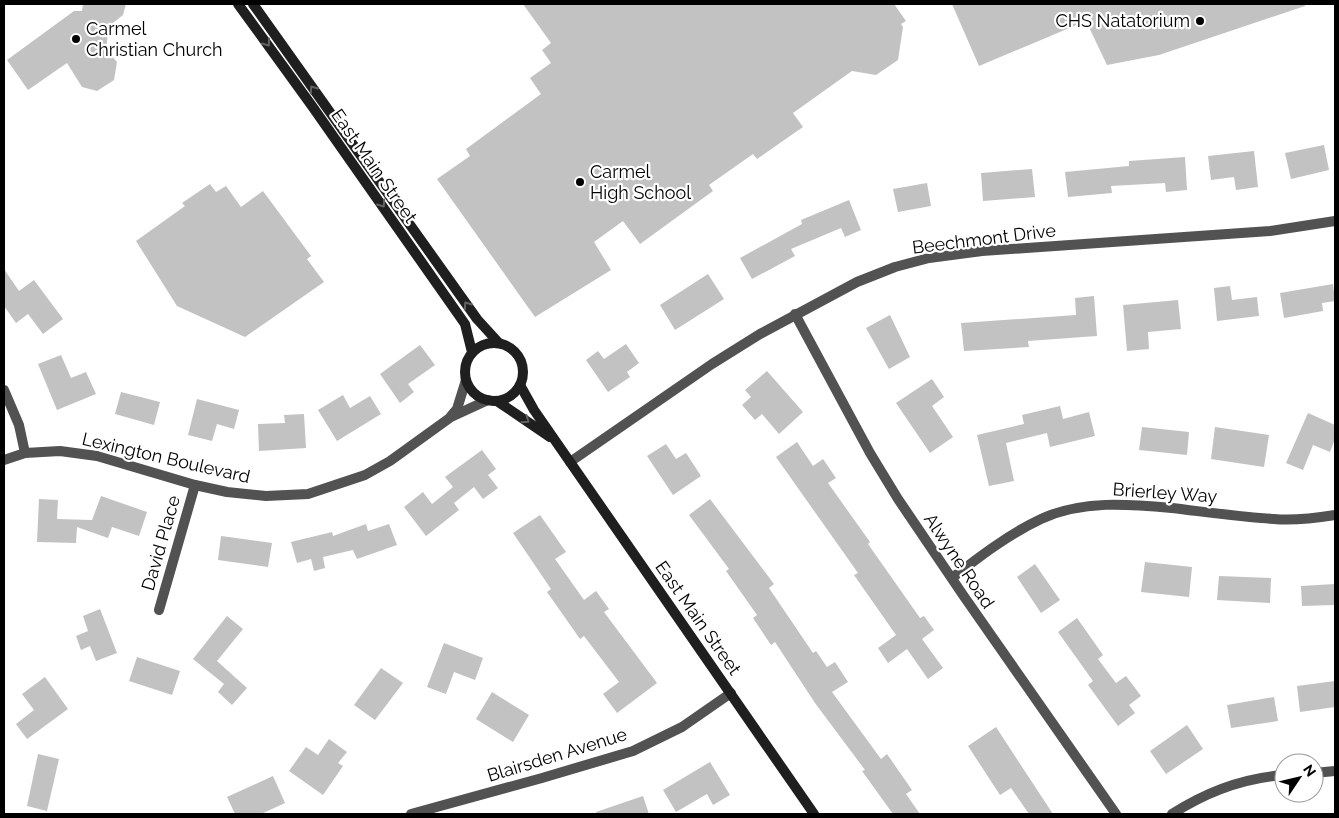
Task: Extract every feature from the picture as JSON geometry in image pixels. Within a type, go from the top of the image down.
[{"type":"main road","name":"East Main Street","points":[[238,4],[466,324],[472,352]]},
{"type":"main road","name":"East Main Street","points":[[253,4],[477,319],[498,342]]},
{"type":"main road","points":[[498,342],[507,345],[515,351],[521,359],[524,368],[523,378],[513,394],[505,399],[493,400],[477,396],[470,389],[466,380],[465,370],[472,352],[479,346],[498,342]]},
{"type":"main road","name":"East Main Street","points":[[520,385],[534,410],[814,814]]},
{"type":"main road","name":"East Main Street","points":[[493,400],[555,440]]},
{"type":"street","name":"Beechmont Drive","points":[[570,462],[712,364],[760,334],[857,282],[894,267],[929,258],[982,252],[1270,231],[1335,221]]},
{"type":"street","name":"Alwyne Road","points":[[795,314],[870,453],[898,499],[1116,814]]},
{"type":"street","name":"Lexington Boulevard","points":[[451,417],[457,409],[466,380]]},
{"type":"street","points":[[4,390],[19,426],[25,452]]},
{"type":"street","name":"Lexington Boulevard","points":[[4,460],[25,452],[60,451],[97,456],[195,485],[227,492],[266,496],[308,494],[365,475],[390,460],[451,417],[493,400]]},
{"type":"street","name":"David Place","points":[[159,610],[195,485]]},
{"type":"street","name":"Brierley Way","points":[[952,578],[972,563],[1042,519],[1068,510],[1100,504],[1132,504],[1276,520],[1314,518],[1335,514]]},
{"type":"street","name":"Blairsden Avenue","points":[[411,814],[542,778],[633,750],[682,727],[731,693]]},
{"type":"street","points":[[1172,814],[1215,791],[1246,781],[1274,777]]},
{"type":"building","points":[[83,4],[126,4],[123,15],[109,26],[106,49],[117,62],[114,80],[97,91],[82,87],[67,63],[28,90],[7,60],[74,11],[82,11]]},
{"type":"building","points":[[523,4],[894,4],[906,21],[901,24],[903,27],[898,60],[876,75],[852,71],[793,113],[803,127],[757,159],[753,154],[709,185],[713,191],[640,244],[623,221],[594,242],[611,270],[535,317],[437,179],[470,156],[466,149],[541,94],[530,78],[551,63],[542,50],[551,43]]},
{"type":"building","points":[[952,4],[1305,4],[1305,6],[1159,55],[1107,65],[1086,21],[979,66]]},
{"type":"building","points":[[1324,145],[1329,170],[1291,179],[1285,153]]},
{"type":"building","points":[[1254,151],[1258,187],[1236,190],[1234,177],[1211,180],[1208,156]]},
{"type":"building","points":[[1185,157],[1187,190],[1166,192],[1165,183],[1111,186],[1112,193],[1068,197],[1065,172],[1129,166],[1129,161]]},
{"type":"building","points":[[1032,169],[1035,197],[983,201],[981,173]]},
{"type":"building","points":[[927,183],[931,206],[898,212],[893,189]]},
{"type":"building","points":[[210,184],[216,192],[226,186],[241,207],[263,191],[311,256],[307,259],[324,282],[245,337],[177,306],[136,241],[185,206],[182,203]]},
{"type":"building","points":[[849,200],[861,230],[845,237],[841,228],[791,249],[795,256],[752,279],[740,258],[802,224],[801,220]]},
{"type":"building","points":[[4,269],[19,291],[34,280],[63,319],[43,334],[28,314],[16,323],[4,306]]},
{"type":"building","points":[[708,274],[724,299],[675,330],[660,305]]},
{"type":"building","points":[[1333,284],[1335,301],[1322,303],[1323,311],[1284,318],[1280,293]]},
{"type":"building","points":[[1230,286],[1232,300],[1257,297],[1259,316],[1217,321],[1214,288]]},
{"type":"building","points":[[1094,296],[1097,336],[1028,341],[1029,347],[964,351],[961,323],[1076,315],[1075,298]]},
{"type":"building","points":[[1178,300],[1181,329],[1148,332],[1149,349],[1127,351],[1123,305]]},
{"type":"building","points":[[890,315],[910,357],[889,369],[866,328]]},
{"type":"building","points":[[626,344],[639,363],[627,372],[630,377],[608,392],[586,360],[598,351],[604,359]]},
{"type":"building","points":[[420,345],[435,365],[408,384],[414,392],[400,403],[380,374]]},
{"type":"building","points":[[61,355],[71,378],[86,372],[96,394],[57,410],[38,364]]},
{"type":"building","points":[[767,371],[803,412],[779,434],[762,414],[755,420],[742,405],[751,397],[745,390]]},
{"type":"building","points":[[932,379],[944,397],[932,406],[953,437],[930,453],[896,403]]},
{"type":"building","points":[[121,392],[160,402],[154,425],[115,414]]},
{"type":"building","points":[[343,395],[350,408],[370,396],[381,414],[337,441],[318,410]]},
{"type":"building","points":[[197,399],[239,410],[234,429],[217,424],[212,441],[188,435]]},
{"type":"building","points":[[1060,406],[1063,419],[1089,412],[1095,436],[1050,447],[1047,433],[1006,443],[1014,481],[989,486],[977,435],[1024,424],[1022,415]]},
{"type":"building","points":[[1308,413],[1335,425],[1335,439],[1330,452],[1313,445],[1303,470],[1286,463]]},
{"type":"building","points":[[304,414],[306,448],[259,451],[258,424],[285,423],[284,415]]},
{"type":"building","points":[[1142,427],[1189,432],[1187,455],[1139,450]]},
{"type":"building","points":[[1215,427],[1269,435],[1264,467],[1211,459]]},
{"type":"building","points":[[797,442],[813,466],[823,459],[836,478],[828,483],[920,618],[924,616],[934,630],[922,639],[943,668],[928,679],[907,649],[888,663],[878,648],[896,635],[854,575],[858,573],[776,457]]},
{"type":"building","points":[[666,444],[676,459],[686,453],[701,476],[673,495],[647,456]]},
{"type":"building","points":[[482,450],[496,469],[488,475],[498,488],[483,499],[474,487],[454,503],[459,510],[426,536],[404,507],[423,492],[432,504],[453,487],[445,477]]},
{"type":"building","points":[[101,496],[147,512],[139,536],[112,527],[108,538],[77,527],[76,543],[37,542],[39,499],[58,500],[57,519],[92,520]]},
{"type":"building","points":[[710,499],[774,584],[769,588],[813,653],[816,651],[827,667],[835,662],[848,682],[832,692],[881,759],[887,754],[912,790],[906,794],[920,814],[893,814],[862,771],[865,770],[815,703],[775,642],[771,645],[753,618],[757,615],[726,571],[729,569],[689,515]]},
{"type":"building","points":[[540,515],[566,552],[555,559],[584,600],[596,591],[609,609],[604,612],[657,683],[617,713],[603,694],[619,682],[584,636],[580,639],[547,592],[551,589],[513,533]]},
{"type":"building","points":[[366,524],[368,531],[389,524],[397,545],[357,559],[353,550],[323,557],[325,568],[314,571],[311,559],[297,563],[291,542],[332,532],[333,536]]},
{"type":"building","points":[[221,536],[272,543],[268,567],[218,560]]},
{"type":"building","points":[[1145,562],[1192,567],[1189,597],[1141,592]]},
{"type":"building","points":[[1035,564],[1060,600],[1041,613],[1017,577]]},
{"type":"building","points":[[1219,576],[1271,578],[1270,603],[1217,600]]},
{"type":"building","points":[[1335,584],[1335,605],[1302,606],[1301,586]]},
{"type":"building","points":[[100,609],[117,653],[96,661],[90,646],[81,650],[76,636],[88,631],[83,616]]},
{"type":"building","points":[[227,616],[243,629],[217,661],[247,688],[232,705],[218,692],[224,684],[193,659]]},
{"type":"building","points":[[1077,618],[1103,655],[1098,659],[1116,683],[1126,676],[1141,696],[1129,705],[1135,713],[1118,726],[1088,685],[1093,681],[1058,632]]},
{"type":"building","points":[[444,643],[483,658],[475,680],[454,672],[446,694],[427,687]]},
{"type":"building","points":[[137,657],[180,671],[172,695],[129,681]]},
{"type":"building","points":[[381,668],[403,683],[375,720],[354,705]]},
{"type":"building","points":[[45,677],[68,709],[27,739],[16,724],[34,710],[22,694]]},
{"type":"building","points":[[1335,681],[1335,707],[1300,712],[1297,686]]},
{"type":"building","points":[[492,692],[529,715],[513,742],[476,719]]},
{"type":"building","points":[[1274,697],[1278,721],[1231,728],[1227,705]]},
{"type":"building","points":[[1187,725],[1203,749],[1166,774],[1150,751]]},
{"type":"building","points":[[996,727],[1053,814],[1029,814],[1011,788],[1000,795],[968,746]]},
{"type":"building","points":[[329,739],[347,752],[338,763],[343,766],[323,795],[289,771],[306,747],[318,755]]},
{"type":"building","points":[[38,754],[59,759],[47,811],[27,806]]},
{"type":"building","points":[[710,762],[730,795],[713,805],[707,794],[676,812],[663,790]]},
{"type":"building","points":[[273,776],[285,803],[261,814],[235,814],[227,797]]},
{"type":"building","points":[[643,796],[649,814],[596,814],[596,812]]},
{"type":"place","name":"CHS Natatorium","points":[[1200,21]]},
{"type":"place","name":"Carmel Christian Church","points":[[76,39]]},
{"type":"place","name":"Carmel High School","points":[[580,182]]}]
